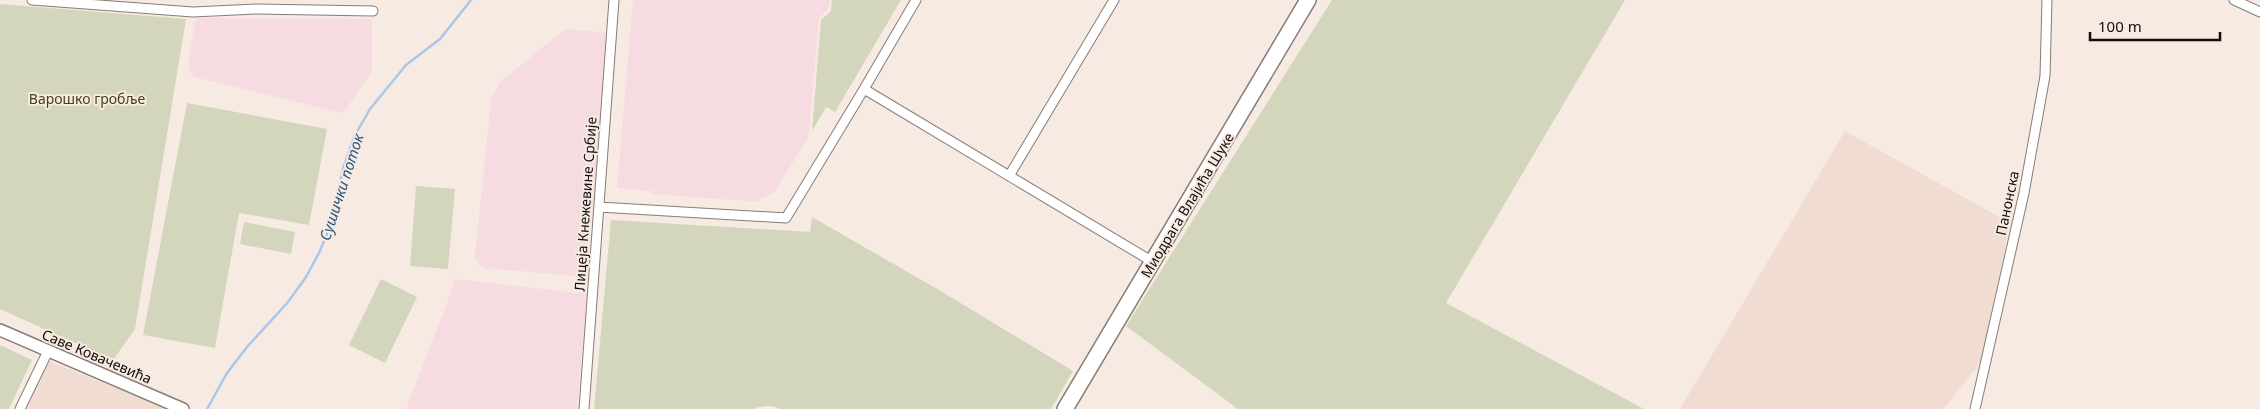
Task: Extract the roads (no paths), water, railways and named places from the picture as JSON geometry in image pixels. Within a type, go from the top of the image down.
[{"type":"main road","name":"Миодрага Влајића Шуке","points":[[1065,409],[1308,0]]},
{"type":"street","points":[[32,0],[53,0],[193,12],[256,9],[373,11]]},
{"type":"street","name":"Лицеја Кнежевине Србије","points":[[584,409],[614,0]]},
{"type":"street","points":[[599,206],[786,218],[916,0]]},
{"type":"street","points":[[1009,176],[1114,0]]},
{"type":"street","name":"Панонска","points":[[1975,409],[2024,192],[2045,76],[2047,0]]},
{"type":"street","points":[[2234,0],[2260,12]]},
{"type":"street","points":[[864,89],[1153,262]]},
{"type":"street","name":"Саве Ковачевића","points":[[0,330],[183,409]]},
{"type":"street","points":[[20,409],[48,351]]},
{"type":"waterway","name":"Сушички поток","points":[[207,409],[227,373],[247,347],[288,302],[306,277],[330,227],[343,169],[354,137],[370,109],[406,65],[440,39],[471,0]]},
{"type":"park label","name":"Варошко гробље","points":[[87,98]]}]
